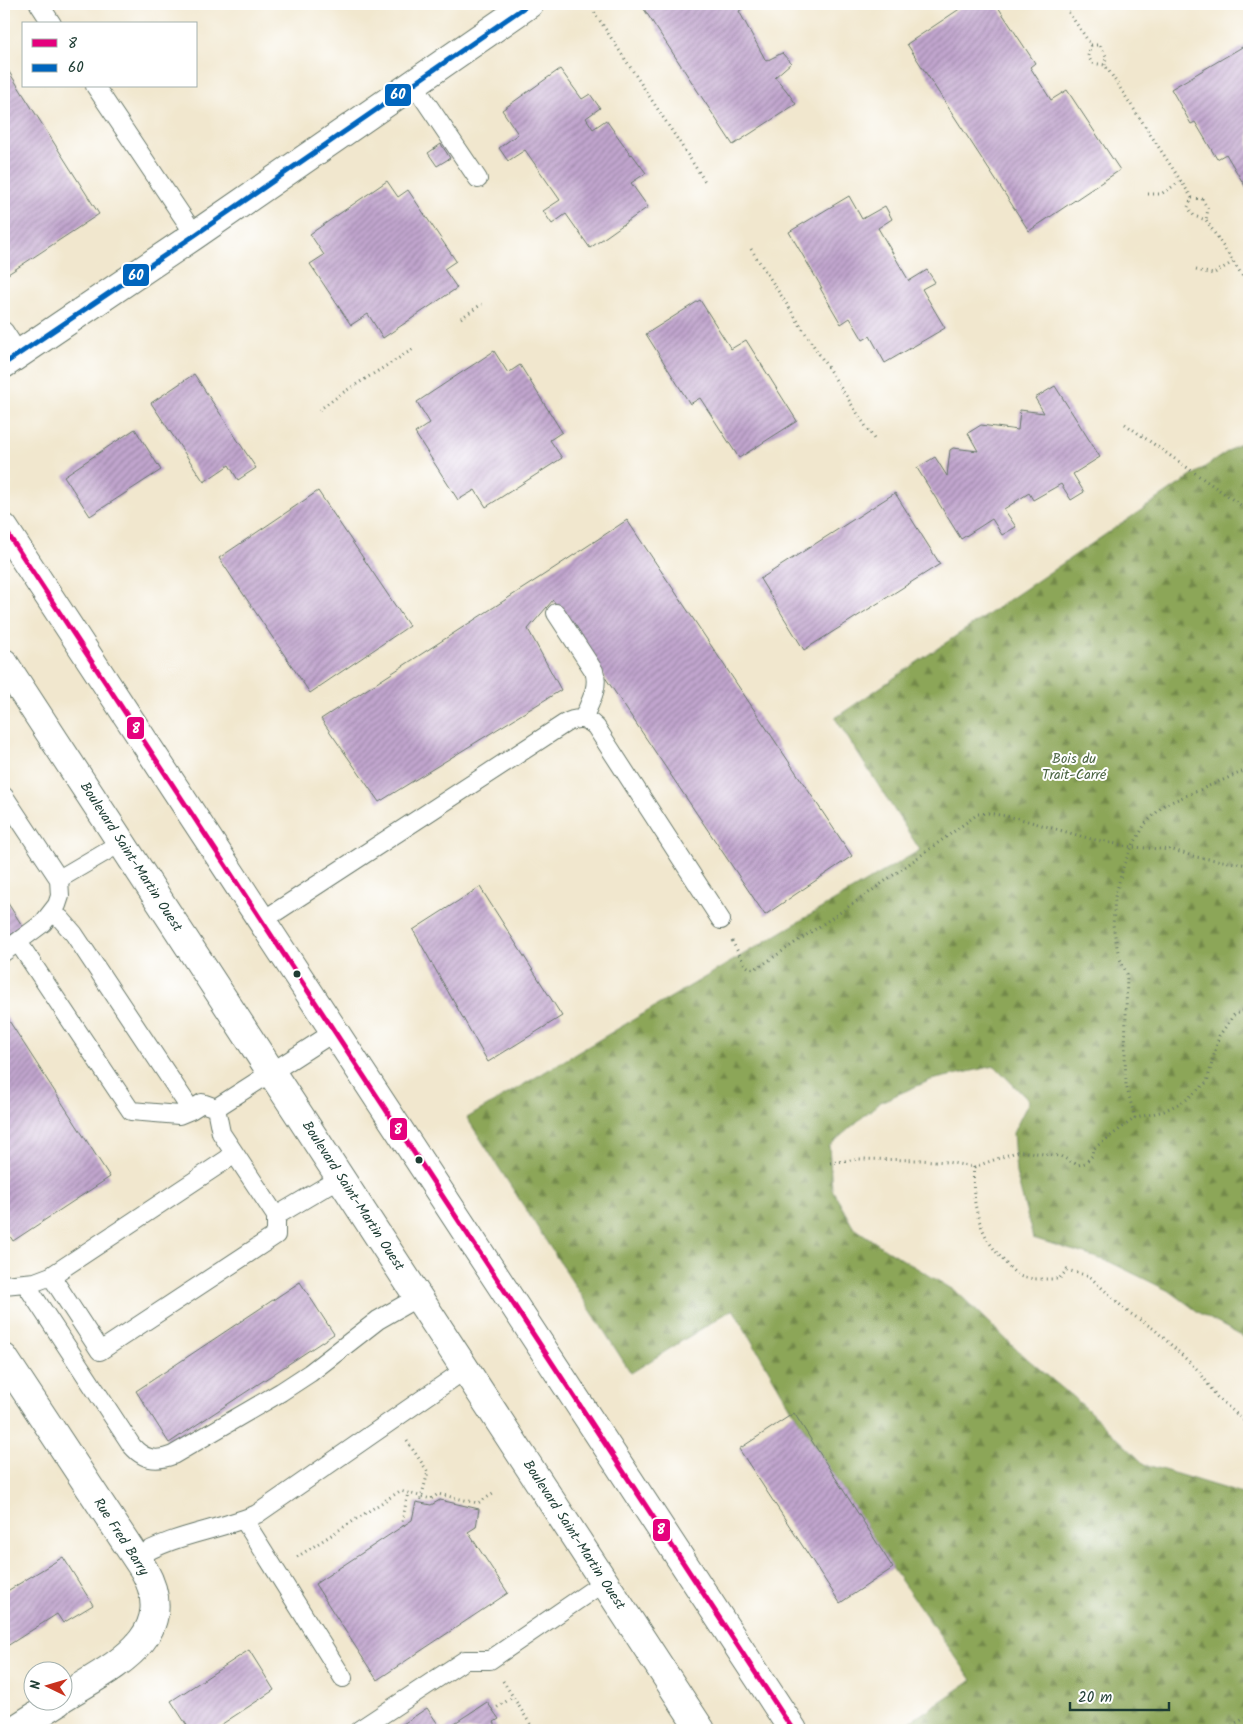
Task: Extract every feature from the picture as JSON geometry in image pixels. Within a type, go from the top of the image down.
[{"type":"main road","points":[[11,359],[196,235],[529,4]]},
{"type":"main road","points":[[4,528],[793,1730]]},
{"type":"main road","name":"Boulevard Saint-Martin Ouest","points":[[6,673],[122,842],[701,1730]]},
{"type":"main road","name":"Rue Fred Barry","points":[[4,1358],[136,1558],[149,1580],[154,1600],[152,1622],[143,1641],[127,1656],[72,1692]]},
{"type":"main road","points":[[14,1730],[42,1712]]},
{"type":"lane","points":[[39,4],[51,22]]},
{"type":"lane","points":[[413,83],[478,179]]},
{"type":"lane","points":[[96,88],[196,235]]},
{"type":"lane","points":[[4,331],[11,359]]},
{"type":"lane","points":[[556,613],[596,677],[596,688],[583,719]]},
{"type":"lane","points":[[262,921],[574,719],[583,719],[596,727],[722,920]]},
{"type":"lane","points":[[4,796],[59,879],[60,896],[52,913],[43,923],[11,947],[132,1111],[179,1115],[202,1103],[216,1108]]},
{"type":"lane","points":[[59,879],[122,842]]},
{"type":"lane","points":[[52,913],[61,919],[74,934],[191,1110]]},
{"type":"lane","points":[[216,1108],[334,1032]]},
{"type":"lane","points":[[51,1276],[100,1351],[276,1235],[276,1216],[221,1133],[216,1108]]},
{"type":"lane","points":[[4,1285],[42,1280],[51,1276],[235,1154]]},
{"type":"lane","points":[[276,1216],[340,1178]]},
{"type":"lane","points":[[26,1283],[132,1446],[143,1456],[158,1459],[173,1455],[281,1392],[378,1320],[418,1297]]},
{"type":"lane","points":[[136,1558],[168,1541],[244,1520],[257,1514],[466,1369]]},
{"type":"lane","points":[[244,1520],[343,1678]]},
{"type":"lane","points":[[359,1730],[465,1660],[490,1660],[604,1582]]},
{"type":"path","points":[[589,4],[706,184]]},
{"type":"path","points":[[1064,4],[1091,46],[1088,56],[1092,63],[1105,65]]},
{"type":"path","points":[[1091,46],[1100,45],[1106,56],[1105,65],[1192,198]]},
{"type":"path","points":[[1148,194],[1161,194],[1181,181]]},
{"type":"path","points":[[1192,198],[1188,207],[1194,216],[1206,220],[1249,286]]},
{"type":"path","points":[[1192,198],[1202,199],[1208,209],[1206,220]]},
{"type":"path","points":[[751,249],[874,439]]},
{"type":"path","points":[[1196,270],[1213,274],[1234,262]]},
{"type":"path","points":[[461,318],[482,304]]},
{"type":"path","points":[[319,410],[344,392],[415,348]]},
{"type":"path","points":[[1125,424],[1249,511]]},
{"type":"path","points":[[1135,1118],[1126,1085],[1127,974],[1119,957],[1113,926],[1115,897],[1124,864],[1145,824],[1164,805],[1249,769]]},
{"type":"path","points":[[722,920],[745,965],[751,969],[759,967],[863,897],[978,814],[988,813],[1016,818],[1091,839],[1132,847],[1173,850],[1249,865]]},
{"type":"path","points":[[830,1163],[858,1160],[920,1160],[974,1167],[1019,1151],[1060,1156],[1078,1164],[1085,1163],[1092,1156],[1093,1149],[1135,1118],[1164,1111],[1186,1100],[1207,1082],[1219,1036],[1234,1014],[1249,1008]]},
{"type":"path","points":[[974,1167],[972,1186],[977,1217],[990,1247],[1009,1267],[1021,1277],[1059,1280],[1067,1270],[1089,1276],[1128,1312],[1154,1329],[1199,1371],[1217,1397],[1249,1425]]},
{"type":"path","points":[[420,1502],[428,1472],[421,1461]]},
{"type":"path","points":[[311,1547],[400,1490],[431,1499],[438,1494],[478,1504],[492,1494]]},
{"type":"path","points":[[404,1526],[402,1522],[408,1493]]},
{"type":"path","points":[[490,1660],[534,1730]]},
{"type":"path","points":[[493,1710],[513,1697]]},
{"type":"path","points":[[1223,1730],[1249,1716]]},
{"type":"green space","name":"Bois du Trait-Carré","points":[[1249,437],[1249,1340],[1201,1314],[1171,1292],[1110,1262],[1033,1238],[1016,1173],[1013,1133],[1029,1101],[995,1066],[931,1080],[880,1102],[829,1146],[832,1189],[853,1227],[885,1249],[957,1292],[1018,1351],[1086,1408],[1144,1464],[1249,1496],[1249,1730],[898,1730],[972,1680],[890,1565],[794,1413],[733,1309],[631,1373],[467,1118],[920,850],[835,718]]},
{"type":"building","points":[[645,4],[750,4],[739,11],[766,61],[782,53],[791,63],[775,77],[796,104],[733,145],[642,6]]},
{"type":"building","points":[[967,4],[996,4],[1035,63],[1030,67],[1051,100],[1067,90],[1120,170],[1029,231],[907,44]]},
{"type":"building","points":[[1249,43],[1249,193],[1226,154],[1217,159],[1195,122],[1191,124],[1171,89]]},
{"type":"building","points":[[4,64],[99,214],[8,274],[4,267]]},
{"type":"building","points":[[560,69],[582,99],[590,94],[600,108],[586,118],[593,129],[606,120],[646,173],[631,183],[648,207],[590,248],[566,214],[552,224],[543,211],[560,200],[525,150],[508,161],[499,148],[518,134],[502,110]]},
{"type":"building","points":[[441,144],[450,158],[437,166],[428,153]]},
{"type":"building","points":[[387,181],[398,197],[408,190],[456,261],[444,269],[457,288],[383,338],[368,314],[351,325],[310,264],[324,255],[310,234]]},
{"type":"building","points":[[849,196],[862,219],[885,206],[892,219],[878,228],[909,281],[927,270],[935,282],[922,289],[945,328],[885,363],[870,336],[863,340],[850,318],[841,324],[789,232]]},
{"type":"building","points":[[700,300],[731,349],[746,340],[797,421],[739,458],[700,398],[690,404],[646,334]]},
{"type":"building","points":[[494,351],[508,373],[520,365],[562,432],[550,440],[562,458],[486,507],[475,490],[458,500],[415,433],[430,423],[417,402]]},
{"type":"building","points":[[194,374],[256,468],[238,480],[229,465],[204,482],[151,403]]},
{"type":"building","points":[[1055,386],[1100,457],[1073,474],[1084,492],[1071,500],[1061,484],[1033,500],[1029,493],[1004,509],[1016,527],[1002,535],[992,519],[961,539],[917,468],[935,457],[947,476],[950,450],[953,448],[978,451],[968,433],[981,425],[1018,430],[1020,410],[1044,413],[1035,398]]},
{"type":"building","points":[[135,429],[161,470],[90,516],[64,476]]},
{"type":"building","points":[[318,491],[409,626],[310,693],[219,558]]},
{"type":"building","points":[[895,493],[940,564],[804,650],[760,579]]},
{"type":"building","points":[[627,520],[852,856],[765,915],[553,600],[528,629],[561,690],[379,802],[321,719]]},
{"type":"building","points":[[480,887],[562,1016],[488,1062],[413,930]]},
{"type":"building","points":[[4,897],[23,927],[4,939]]},
{"type":"building","points":[[4,1013],[110,1177],[13,1241],[4,1227]]},
{"type":"building","points":[[300,1282],[334,1334],[169,1443],[136,1391]]},
{"type":"building","points":[[794,1413],[893,1568],[840,1603],[739,1449]]},
{"type":"building","points":[[440,1500],[479,1509],[476,1527],[468,1532],[508,1593],[377,1680],[315,1584],[412,1520],[416,1502],[431,1505]]},
{"type":"building","points":[[63,1557],[93,1605],[63,1623],[57,1614],[4,1648],[4,1593]]},
{"type":"building","points":[[249,1650],[274,1690],[213,1730],[190,1730],[171,1701]]},
{"type":"building","points":[[487,1702],[499,1719],[494,1722],[499,1730],[444,1730]]},
{"type":"building","points":[[427,1708],[442,1730],[394,1730]]},
{"type":"transit line","name":"60","points":[[4,364],[195,235],[529,4]]},
{"type":"transit line","name":"8","points":[[4,528],[793,1730]]}]
